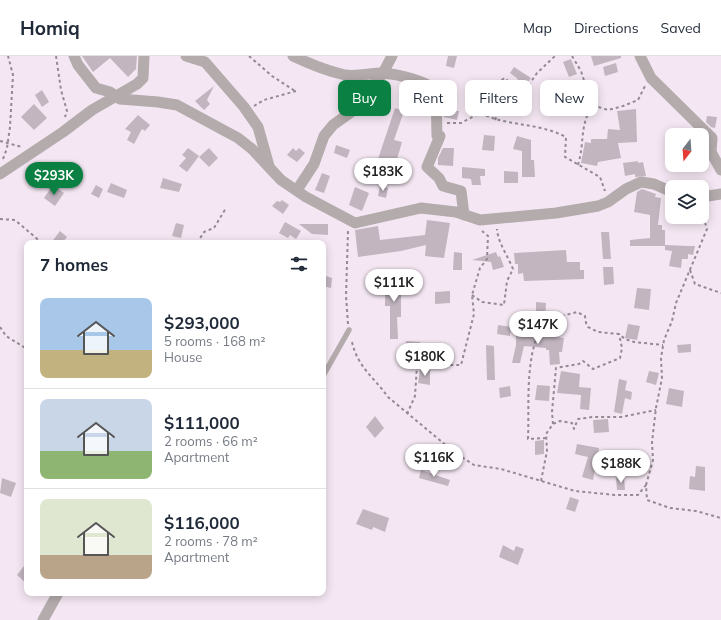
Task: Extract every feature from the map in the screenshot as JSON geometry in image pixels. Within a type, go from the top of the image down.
[{"type":"street","points":[[74,56],[78,65],[96,88],[110,92],[120,99],[177,105],[238,138],[252,149],[270,170],[281,180],[306,197],[351,222],[377,219],[421,208],[480,220],[556,214],[608,202],[626,189],[641,182],[654,184],[665,189]]},
{"type":"street","points":[[0,174],[63,132],[92,110],[136,84],[143,78],[144,56]]},
{"type":"street","points":[[186,56],[205,62],[258,127],[270,170]]},
{"type":"street","points":[[293,56],[319,68],[347,75],[383,73],[420,82],[433,87],[436,92],[435,119],[437,136],[440,136],[426,167],[439,178],[443,186],[461,191],[468,217]]},
{"type":"street","points":[[297,190],[314,164],[324,136],[333,125],[354,110],[383,73],[392,56]]},
{"type":"street","points":[[640,56],[649,74],[712,138],[711,152],[721,170]]},
{"type":"street","points":[[709,195],[720,191]]},
{"type":"street","points":[[44,620],[56,596]]},
{"type":"lane","points":[[326,371],[349,330]]},
{"type":"path","points":[[0,165],[7,144],[13,74],[8,56]]},
{"type":"path","points":[[56,56],[59,78],[67,111],[63,132]]},
{"type":"path","points":[[249,56],[272,76],[296,91],[264,100],[249,109]]},
{"type":"path","points":[[495,120],[498,113],[497,86],[504,78],[524,92],[537,73],[555,56]]},
{"type":"path","points":[[572,56],[583,80]]},
{"type":"path","points":[[598,107],[608,110],[638,100],[645,88],[649,74]]},
{"type":"path","points":[[435,119],[449,124],[461,123],[480,113],[495,120],[550,129],[566,137],[565,157],[600,177],[604,185],[608,202]]},
{"type":"path","points":[[578,165],[582,154],[582,133],[586,116]]},
{"type":"path","points":[[0,141],[7,144],[37,149]]},
{"type":"path","points":[[199,240],[204,232],[214,228],[226,208]]},
{"type":"path","points":[[468,217],[488,236]]},
{"type":"path","points":[[0,219],[15,220],[38,240]]},
{"type":"path","points":[[407,414],[415,396],[417,365],[461,365],[474,314],[472,295],[480,268],[487,259],[488,236],[496,219]]},
{"type":"path","points":[[472,295],[482,302],[504,305],[507,281],[513,268],[506,251],[498,238],[496,219]]},
{"type":"path","points":[[351,222],[348,232],[347,288],[349,330],[353,346],[364,371],[381,387],[388,398],[454,452],[474,465],[501,470],[591,493],[638,495],[646,485]]},
{"type":"path","points":[[705,224],[707,229],[676,303],[672,321],[663,345],[661,358],[662,378],[652,442],[653,460],[646,485],[647,500],[670,508],[696,511],[721,518]]},
{"type":"path","points":[[690,270],[695,284],[721,293]]},
{"type":"path","points":[[546,438],[528,439],[527,415],[530,394],[529,380],[531,359],[537,331],[550,330],[551,320],[554,318],[577,312],[585,316],[588,326],[598,332],[619,334],[625,340],[634,342],[663,345]]},
{"type":"path","points":[[0,327],[6,336],[24,347]]},
{"type":"path","points":[[553,424],[552,412],[556,368],[579,364],[584,361],[593,369],[620,358],[622,348],[619,334]]},
{"type":"path","points":[[541,481],[547,451],[546,434],[553,424],[560,421],[572,423],[574,429],[578,419],[593,417],[621,417],[656,410]]},
{"type":"building","points":[[82,56],[137,56],[136,69],[128,77],[110,58],[93,72]]},
{"type":"building","points":[[448,56],[457,56],[454,68],[446,66]]},
{"type":"building","points":[[591,56],[621,56],[621,58],[594,66]]},
{"type":"building","points":[[571,59],[577,74],[569,77],[563,62]]},
{"type":"building","points":[[616,63],[618,72],[605,76],[603,67]]},
{"type":"building","points":[[514,67],[531,78],[530,80],[517,80],[518,79],[510,73]]},
{"type":"building","points":[[214,86],[207,100],[210,104],[204,110],[195,101]]},
{"type":"building","points":[[42,90],[49,102],[42,107],[35,95]]},
{"type":"building","points":[[34,104],[47,118],[34,130],[21,117]]},
{"type":"building","points":[[395,108],[399,109],[399,116],[402,116],[394,140],[402,142],[393,173],[375,168]]},
{"type":"building","points":[[636,109],[637,142],[618,143],[621,158],[598,162],[597,166],[581,163],[585,142],[591,143],[591,139],[607,139],[608,129],[620,130],[617,111]]},
{"type":"building","points":[[457,111],[459,111],[457,120],[444,117],[457,116]]},
{"type":"building","points":[[138,115],[150,125],[145,131],[142,129],[134,144],[127,140],[131,132],[125,129]]},
{"type":"building","points":[[707,116],[717,117],[715,128],[711,127],[706,122]]},
{"type":"building","points":[[484,135],[495,136],[494,151],[482,150]]},
{"type":"building","points":[[517,136],[531,140],[531,160],[534,160],[535,177],[522,177],[522,151],[513,149]]},
{"type":"building","points":[[336,145],[350,150],[347,158],[334,153]]},
{"type":"building","points":[[188,148],[199,156],[187,172],[179,166],[186,158],[182,155]]},
{"type":"building","points":[[209,148],[218,158],[209,167],[199,157]]},
{"type":"building","points":[[293,148],[296,151],[299,148],[305,153],[297,162],[287,155]]},
{"type":"building","points":[[443,148],[454,148],[453,166],[438,165],[438,158]]},
{"type":"building","points":[[638,161],[638,163],[643,162],[646,176],[635,177],[635,174],[625,176],[623,163]]},
{"type":"building","points":[[37,162],[46,170],[40,180],[32,173],[34,171],[31,168]]},
{"type":"building","points":[[462,167],[485,169],[485,176],[480,176],[481,185],[472,185],[471,179],[462,178]]},
{"type":"building","points":[[504,171],[518,172],[518,183],[504,183]]},
{"type":"building","points":[[322,173],[330,176],[324,193],[315,190]]},
{"type":"building","points":[[163,178],[182,184],[179,192],[160,188]]},
{"type":"building","points":[[111,183],[127,190],[124,198],[107,192]]},
{"type":"building","points":[[53,185],[64,193],[55,206],[44,198]]},
{"type":"building","points":[[96,185],[103,189],[99,198],[91,194]]},
{"type":"building","points":[[380,186],[388,188],[386,198],[378,196]]},
{"type":"building","points":[[355,187],[369,193],[362,211],[349,205]]},
{"type":"building","points":[[642,189],[656,194],[655,197],[661,198],[658,225],[662,225],[662,230],[665,230],[665,246],[630,246],[630,240],[650,238],[650,215],[634,212],[637,192]]},
{"type":"building","points":[[282,200],[289,205],[283,214],[272,206],[277,201],[280,202]]},
{"type":"building","points":[[427,220],[450,223],[444,258],[425,256],[426,245],[401,251],[358,257],[355,230],[378,226],[380,240],[425,235]]},
{"type":"building","points":[[285,222],[301,231],[296,239],[290,235],[288,238],[279,233]]},
{"type":"building","points":[[176,223],[184,225],[181,238],[172,236]]},
{"type":"building","points":[[299,224],[328,224],[328,235],[312,234]]},
{"type":"building","points":[[60,231],[67,237],[64,240],[53,240]]},
{"type":"building","points":[[601,232],[609,232],[611,259],[603,259]]},
{"type":"building","points":[[665,245],[695,246],[693,255],[688,254],[688,259],[682,259],[681,268],[669,266],[672,251],[665,250]]},
{"type":"building","points":[[566,250],[567,262],[580,262],[580,270],[584,270],[584,279],[524,281],[523,273],[518,274],[518,264],[515,264],[514,253]]},
{"type":"building","points":[[454,252],[462,253],[462,270],[453,270]]},
{"type":"building","points":[[496,252],[498,257],[500,256],[504,267],[493,270],[491,262],[472,260]]},
{"type":"building","points":[[603,267],[613,267],[614,284],[604,285]]},
{"type":"building","points":[[387,275],[401,275],[401,317],[397,317],[398,339],[390,339],[390,306],[385,306],[385,295],[387,295]]},
{"type":"building","points":[[326,276],[332,278],[331,288],[326,287]]},
{"type":"building","points":[[637,288],[651,289],[649,310],[634,308]]},
{"type":"building","points":[[450,291],[450,303],[435,304],[435,292]]},
{"type":"building","points":[[536,302],[546,303],[545,319],[536,319]]},
{"type":"building","points":[[628,324],[640,326],[637,340],[625,338]]},
{"type":"building","points":[[498,325],[511,327],[510,336],[497,334]]},
{"type":"building","points":[[516,330],[540,330],[540,335],[564,338],[562,352],[559,352],[560,364],[550,365],[549,350],[546,350],[546,348],[524,346],[520,363],[512,363],[516,345]]},
{"type":"building","points":[[406,341],[420,342],[419,359],[405,358]]},
{"type":"building","points":[[691,344],[691,352],[678,353],[677,345]]},
{"type":"building","points":[[486,345],[494,346],[495,380],[487,380]]},
{"type":"building","points":[[420,370],[430,370],[430,385],[418,383]]},
{"type":"building","points":[[561,371],[580,374],[579,387],[591,388],[589,410],[580,409],[581,395],[557,393]]},
{"type":"building","points":[[649,371],[659,373],[656,385],[646,382]]},
{"type":"building","points":[[619,379],[627,381],[625,390],[632,392],[631,400],[625,398],[622,414],[614,412]]},
{"type":"building","points":[[537,385],[550,386],[549,401],[535,400]]},
{"type":"building","points":[[510,386],[511,396],[500,398],[499,388]]},
{"type":"building","points":[[669,388],[684,391],[682,407],[666,404]]},
{"type":"building","points":[[375,416],[384,428],[375,438],[366,427]]},
{"type":"building","points":[[608,419],[609,432],[594,433],[593,420]]},
{"type":"building","points":[[544,440],[544,454],[535,455],[535,441]]},
{"type":"building","points":[[577,444],[599,448],[593,480],[582,477],[588,457],[575,454]]},
{"type":"building","points":[[640,457],[649,460],[647,468],[638,466]]},
{"type":"building","points":[[696,466],[705,467],[705,491],[689,489],[690,476],[695,477]]},
{"type":"building","points":[[421,470],[450,480],[448,486],[419,478]]},
{"type":"building","points":[[624,477],[625,490],[617,490],[616,478]]},
{"type":"building","points":[[2,478],[16,483],[11,497],[0,493]]},
{"type":"building","points":[[570,497],[579,500],[575,512],[566,509]]},
{"type":"building","points":[[363,509],[389,518],[385,532],[373,527],[372,530],[356,524]]},
{"type":"building","points":[[503,545],[514,551],[516,546],[524,549],[518,565],[499,557]]},
{"type":"building","points":[[24,566],[24,581],[17,575]]}]
